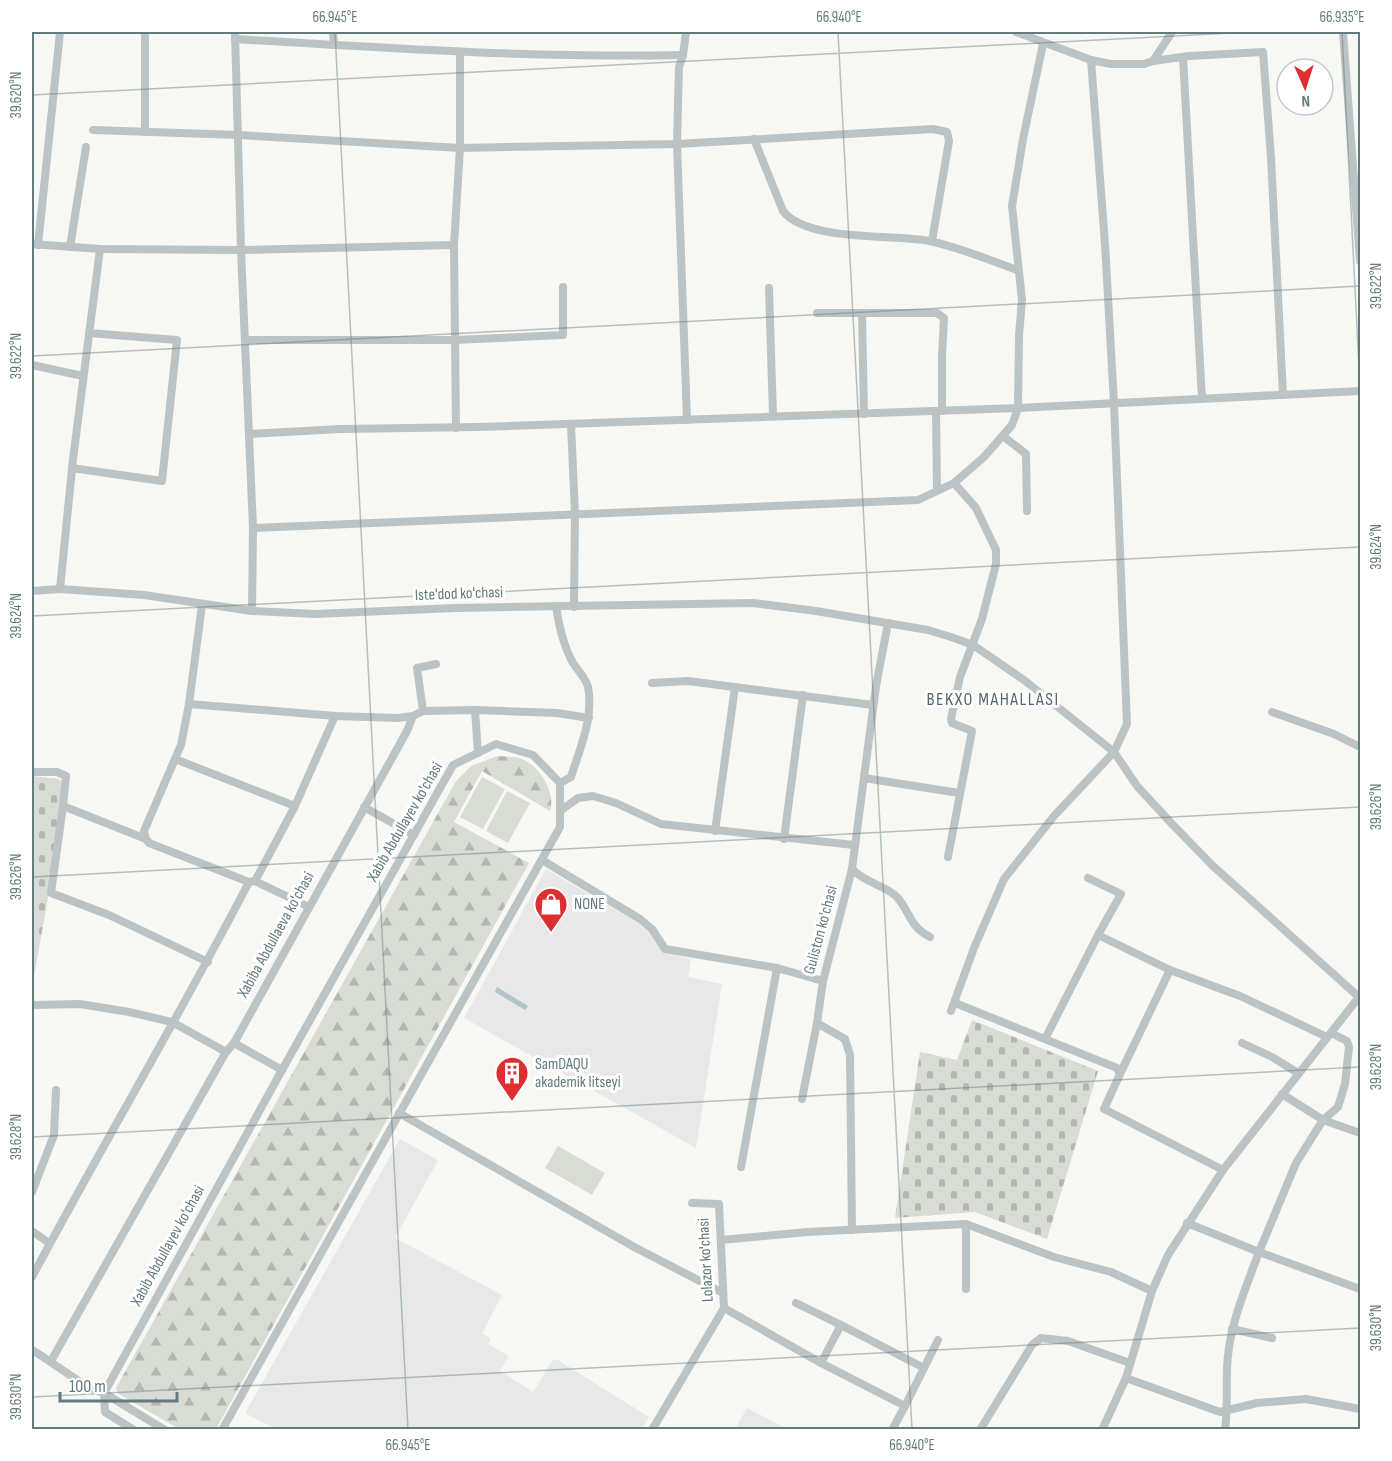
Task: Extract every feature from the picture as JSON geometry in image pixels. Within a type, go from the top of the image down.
[{"type":"street","points":[[60,32],[35,244],[100,249],[241,250],[454,245]]},
{"type":"street","points":[[145,32],[145,132]]},
{"type":"street","points":[[333,32],[334,45]]},
{"type":"street","points":[[686,32],[679,66],[677,144],[687,420]]},
{"type":"street","points":[[1016,32],[1043,44],[1091,60],[1111,64],[1144,64],[1183,57],[1263,52],[1271,157],[1283,395]]},
{"type":"street","points":[[1153,61],[1173,32]]},
{"type":"street","points":[[1343,32],[1360,261]]},
{"type":"street","points":[[252,610],[253,528],[241,250],[235,35],[334,45],[460,52],[613,56],[683,55]]},
{"type":"street","points":[[253,528],[918,500],[954,483],[984,457],[1003,436],[1012,425],[1018,408],[1022,300],[1012,206],[1043,44]]},
{"type":"street","points":[[456,428],[454,245],[460,148],[460,52]]},
{"type":"street","points":[[1183,57],[1202,399]]},
{"type":"street","points":[[1091,60],[1114,404],[1126,724],[1114,752],[1054,816],[1004,879],[974,948],[953,1007],[1045,1039],[1117,1068],[1120,1074]]},
{"type":"street","points":[[93,130],[238,135],[460,148],[677,144],[922,128],[947,132],[949,141],[932,241]]},
{"type":"street","points":[[754,139],[783,211],[788,217],[829,232],[932,241],[1017,270]]},
{"type":"street","points":[[70,247],[86,147]]},
{"type":"street","points":[[60,589],[72,468],[100,249]]},
{"type":"street","points":[[246,340],[454,340],[563,335],[563,287]]},
{"type":"street","points":[[769,288],[773,416]]},
{"type":"street","points":[[817,313],[937,313],[944,318],[937,490]]},
{"type":"street","points":[[862,313],[864,414]]},
{"type":"street","points":[[72,468],[162,481],[177,340],[89,333]]},
{"type":"street","points":[[32,365],[83,376]]},
{"type":"street","points":[[249,434],[340,429],[456,428],[864,414],[1360,391]]},
{"type":"street","points":[[571,424],[575,514],[574,607]]},
{"type":"street","points":[[1003,436],[1026,454],[1027,511]]},
{"type":"street","points":[[948,857],[972,731],[952,723],[951,718],[960,677],[982,619],[996,564],[996,550],[976,508],[954,483]]},
{"type":"street","name":"Iste'dod ko'chasi","points":[[32,591],[60,589],[144,595],[202,605],[315,614],[455,608],[753,603],[928,630],[973,645],[1024,680],[1114,752],[1137,786],[1213,866],[1360,997]]},
{"type":"street","points":[[146,839],[144,831],[180,745],[189,704],[202,605]]},
{"type":"street","points":[[222,1430],[560,827],[560,783],[572,777],[589,718],[588,684],[573,663],[560,633],[556,606]]},
{"type":"street","name":"Guliston ko'chasi","points":[[802,1100],[823,981],[852,869],[873,705],[888,623]]},
{"type":"street","points":[[423,711],[417,668],[436,664]]},
{"type":"street","points":[[652,682],[688,681],[873,705]]},
{"type":"street","points":[[715,831],[735,687]]},
{"type":"street","points":[[784,839],[803,695]]},
{"type":"street","points":[[189,704],[335,716],[398,718],[413,716],[423,711],[475,710],[557,713],[589,718]]},
{"type":"street","points":[[475,710],[478,753]]},
{"type":"street","points":[[1272,712],[1334,734],[1360,747]]},
{"type":"street","points":[[32,1276],[172,1022],[295,806],[335,716]]},
{"type":"street","name":"Xabiba Abdullaeva ko'chasi","points":[[51,1361],[226,1052],[234,1043],[408,731],[413,716]]},
{"type":"street","name":"Xabib Abdullayev ko'chasi","points":[[104,1393],[453,765],[496,744],[533,755],[560,783]]},
{"type":"street","points":[[175,759],[295,806]]},
{"type":"street","points":[[32,772],[57,772],[66,776],[51,893],[109,915],[208,962]]},
{"type":"street","points":[[864,778],[959,793]]},
{"type":"street","points":[[560,811],[578,798],[593,796],[616,803],[661,824],[854,845]]},
{"type":"street","points":[[63,807],[146,839],[149,843],[252,881],[309,907]]},
{"type":"street","points":[[364,807],[414,835]]},
{"type":"street","points":[[542,860],[640,919],[652,929],[665,949],[777,968],[823,981]]},
{"type":"street","points":[[852,869],[860,877],[896,896],[918,931],[930,937]]},
{"type":"street","points":[[1045,1039],[1121,894],[1088,878]]},
{"type":"street","points":[[1098,935],[1170,970],[1240,996],[1347,1041],[1349,1047],[1345,1084],[1338,1107],[1323,1120],[1296,1163],[1238,1307],[1227,1368],[1228,1410],[1225,1430]]},
{"type":"street","points":[[741,1167],[777,968]]},
{"type":"street","points":[[1170,970],[1104,1109],[1223,1170]]},
{"type":"street","points":[[1102,1430],[1126,1378],[1152,1291],[1168,1255],[1187,1223],[1223,1170],[1360,997]]},
{"type":"street","points":[[32,1005],[80,1004],[172,1022],[226,1052]]},
{"type":"street","points":[[817,1023],[845,1040],[850,1055],[852,1230]]},
{"type":"street","points":[[234,1043],[282,1070]]},
{"type":"street","points":[[1242,1043],[1272,1057],[1298,1073]]},
{"type":"street","points":[[32,1192],[54,1135],[56,1090]]},
{"type":"street","points":[[1282,1094],[1323,1120],[1360,1133]]},
{"type":"street","points":[[399,1113],[636,1248],[723,1293]]},
{"type":"street","name":"Lolazor ko'chasi","points":[[652,1430],[724,1308],[719,1204],[692,1203]]},
{"type":"street","points":[[1187,1223],[1360,1289]]},
{"type":"street","points":[[966,1224],[966,1289]]},
{"type":"street","points":[[721,1240],[966,1224],[1054,1257],[1110,1272],[1152,1291]]},
{"type":"street","points":[[32,1231],[50,1243]]},
{"type":"street","points":[[796,1302],[924,1368]]},
{"type":"street","points":[[724,1308],[821,1363],[905,1406]]},
{"type":"street","points":[[821,1363],[841,1325]]},
{"type":"street","points":[[1233,1329],[1272,1338]]},
{"type":"street","points":[[980,1430],[1032,1345],[1041,1338],[1068,1341],[1130,1363]]},
{"type":"street","points":[[892,1430],[938,1340]]},
{"type":"street","points":[[32,1350],[95,1391],[104,1393],[165,1430]]},
{"type":"street","points":[[1126,1378],[1220,1412],[1257,1402],[1306,1399],[1360,1409]]},
{"type":"street","points":[[104,1393],[105,1412],[134,1430]]},
{"type":"shaded area","points":[[546,869],[638,923],[649,932],[662,952],[691,959],[688,977],[722,984],[696,1148],[464,1018]]},
{"type":"shaded area","points":[[497,987],[528,1006],[525,1010],[495,992]]},
{"type":"shaded area","points":[[400,1139],[438,1160],[395,1238],[502,1295],[482,1334],[491,1338],[488,1344],[509,1356],[500,1371],[533,1392],[553,1360],[558,1360],[649,1417],[641,1430],[271,1430],[272,1427],[245,1413]]},
{"type":"shaded area","points":[[747,1408],[788,1429],[735,1429]]},
{"type":"green space","points":[[498,756],[520,758],[535,768],[549,788],[550,811],[482,771],[454,822],[529,863],[216,1429],[179,1429],[119,1394],[116,1388],[456,781],[471,766]]},
{"type":"green space","points":[[32,776],[59,779],[63,783],[57,846],[32,988]]},
{"type":"green space","points":[[482,777],[505,789],[483,829],[460,817]]},
{"type":"green space","points":[[507,791],[530,803],[508,843],[486,831]]},
{"type":"green space","points":[[972,1020],[1098,1071],[1047,1239],[975,1212],[895,1218],[920,1052],[957,1060]]},
{"type":"green space","points":[[558,1146],[605,1173],[592,1195],[545,1168]]},
{"type":"place","name":"NONE","points":[[551,933]]},
{"type":"place","name":"SamDAQU akademik litseyi","points":[[512,1102]]},
{"type":"district","name":"BEKXO MAHALLASI","points":[[993,699]]}]
